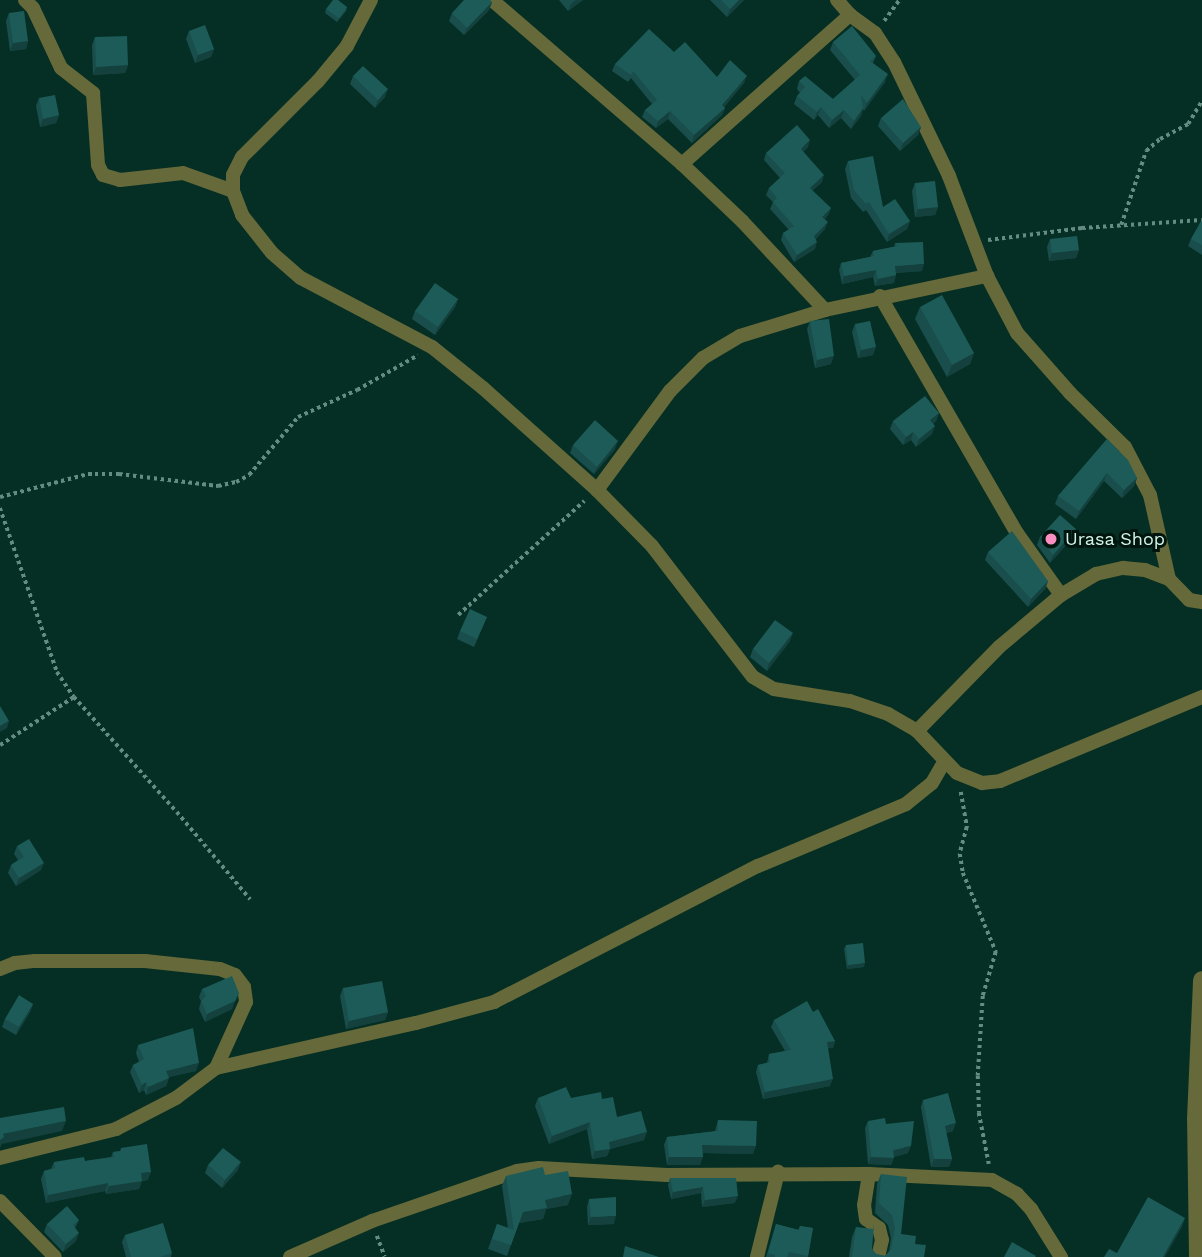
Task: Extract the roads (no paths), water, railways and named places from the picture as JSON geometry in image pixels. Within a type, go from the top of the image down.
[{"type":"street","points":[[24,0],[33,8],[61,68],[93,93],[98,165],[103,175],[120,180],[183,173],[233,191]]},
{"type":"street","points":[[371,0],[347,47],[242,157],[233,175],[233,191],[242,215],[265,244],[301,278],[432,347],[483,388],[597,490],[652,545],[753,677],[775,689],[850,701],[888,715],[917,731],[944,762],[957,772],[982,783],[1000,780],[1202,697]]},
{"type":"street","points":[[492,0],[743,220],[825,310]]},
{"type":"street","points":[[837,0],[850,15],[875,33],[898,71],[948,176],[987,275],[1017,333],[1070,393],[1125,447],[1139,469],[1150,495],[1169,579]]},
{"type":"street","points":[[682,164],[850,15]]},
{"type":"street","points":[[597,490],[670,391],[703,358],[740,337],[880,296],[987,275]]},
{"type":"street","points":[[880,296],[1010,521],[1061,595]]},
{"type":"street","points":[[917,731],[999,648],[1061,595],[1096,574],[1123,568],[1144,570],[1169,579],[1189,600],[1202,602]]},
{"type":"street","points":[[0,1158],[116,1129],[176,1098],[216,1068],[416,1023],[494,1002],[758,866],[906,804],[932,783],[944,762]]},
{"type":"street","points":[[0,969],[15,963],[35,961],[145,961],[220,969],[235,975],[244,987],[246,1002],[216,1068]]},
{"type":"street","points":[[1198,1257],[1196,1119],[1202,980]]},
{"type":"street","points":[[290,1257],[372,1221],[517,1171],[539,1168],[667,1175],[778,1172],[992,1180],[1017,1194],[1031,1209],[1061,1257]]},
{"type":"street","points":[[757,1257],[778,1172]]},
{"type":"street","points":[[869,1174],[863,1205],[866,1219],[879,1228],[882,1240],[878,1257]]},
{"type":"street","points":[[0,1201],[55,1257]]},
{"type":"place","name":"Urasa Shop","points":[[1051,539]]}]
